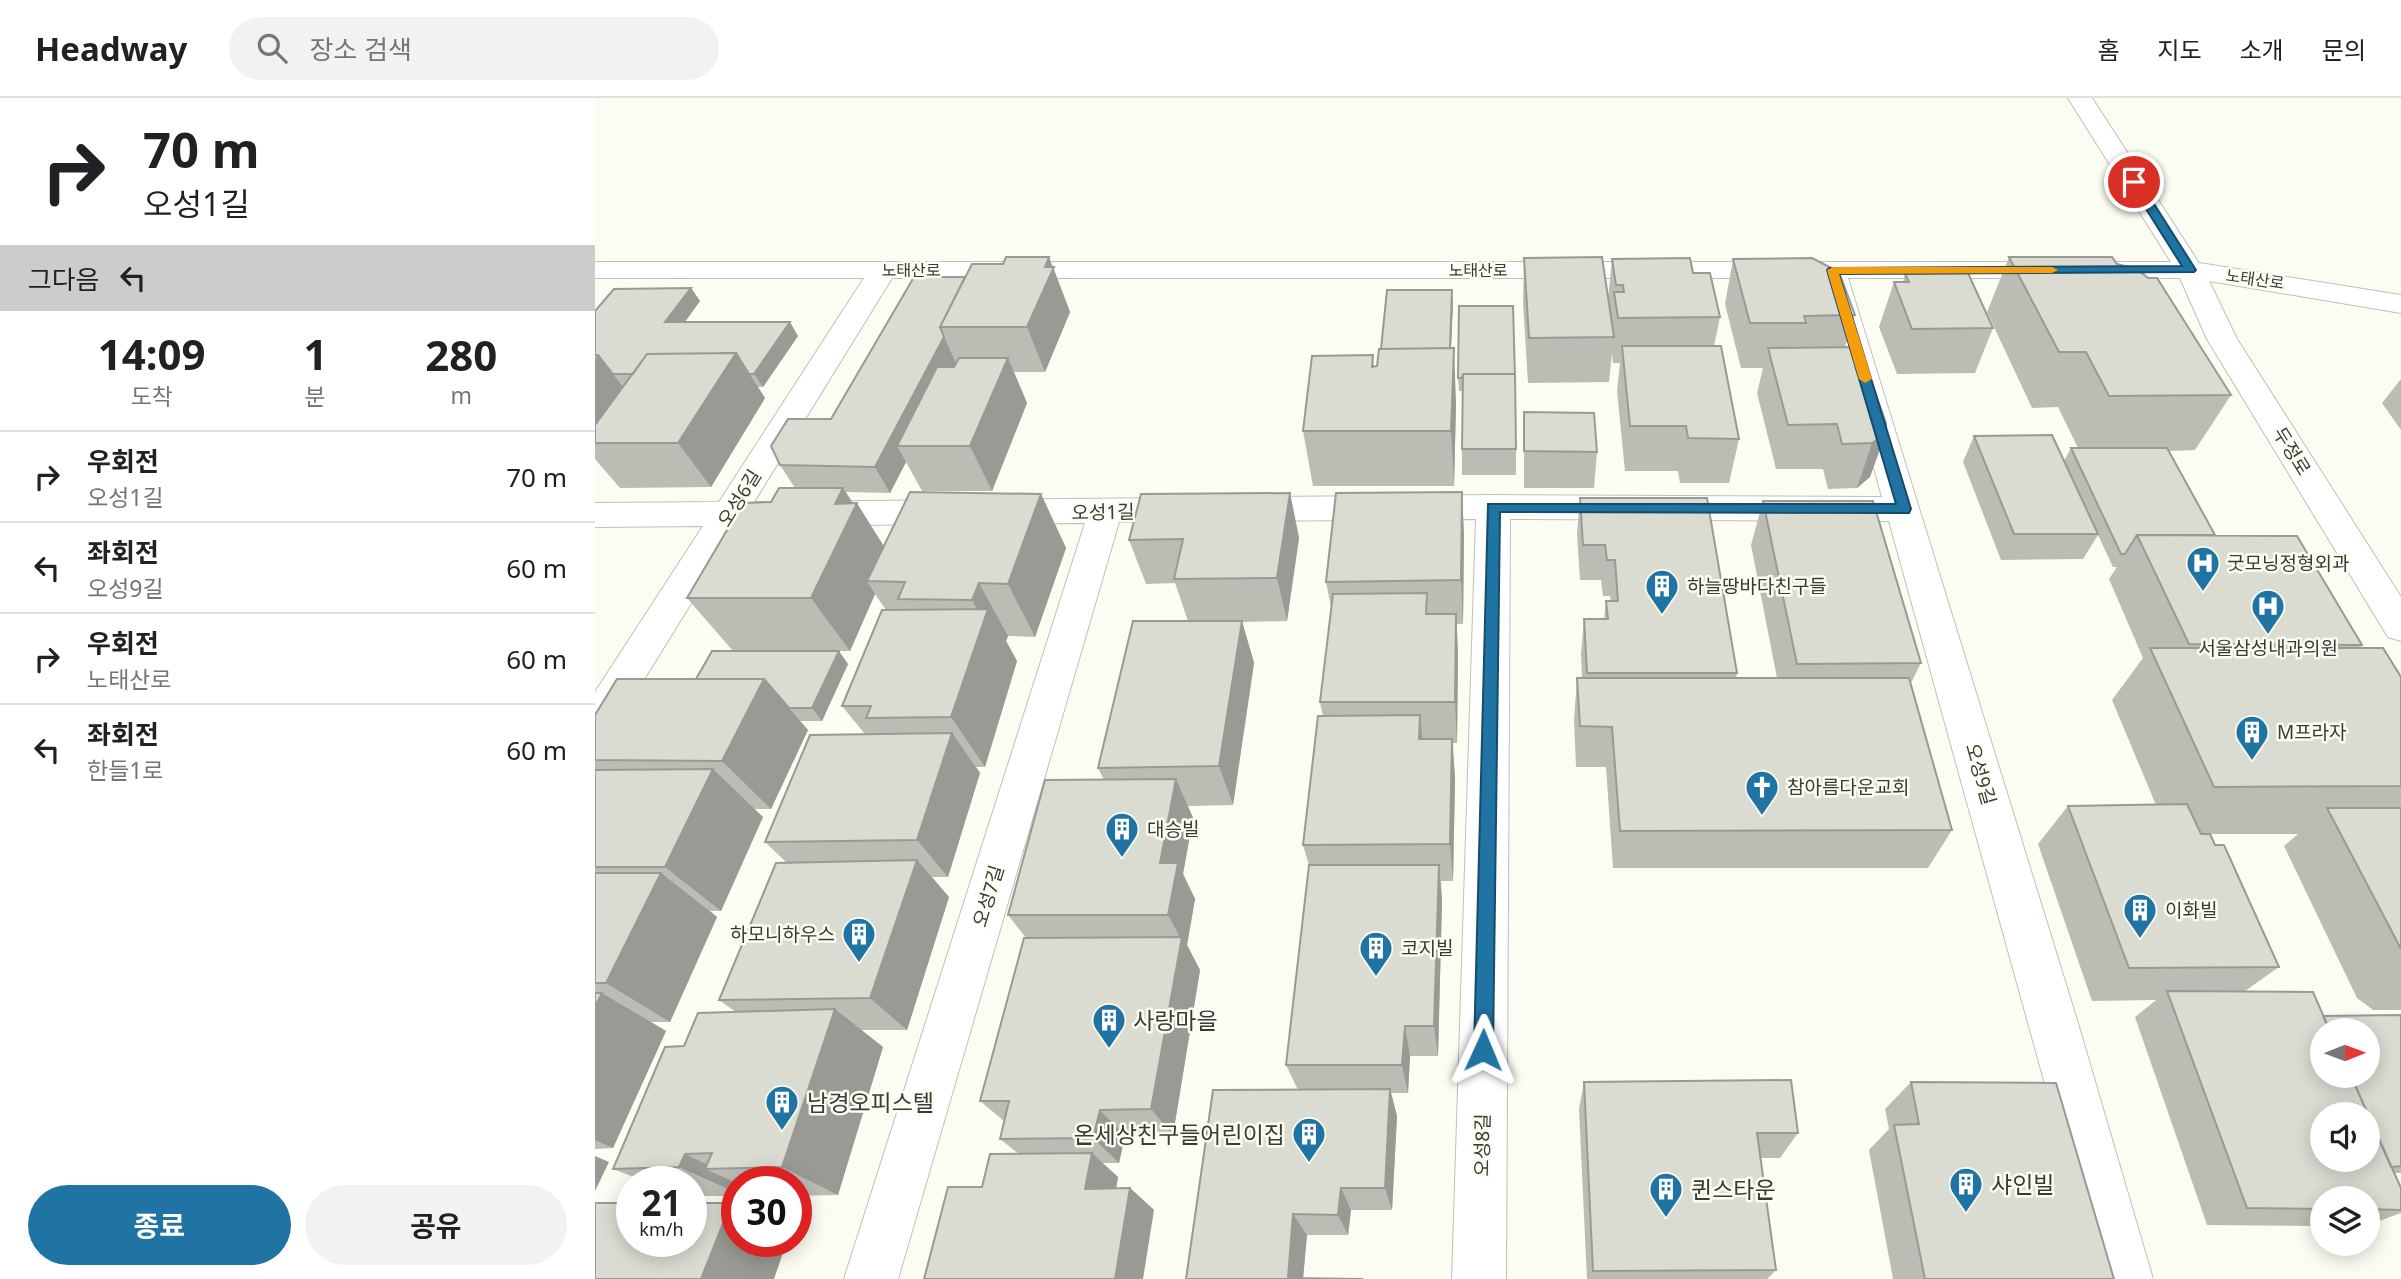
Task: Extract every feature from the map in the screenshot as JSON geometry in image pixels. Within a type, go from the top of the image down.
[{"type":"street","name":"두정로","points":[[2080,98],[2190,270],[2222,339],[2401,627]]},
{"type":"street","name":"노태산로","points":[[595,270],[2190,270],[2401,304]]},
{"type":"street","name":"오성6길","points":[[595,725],[883,270]]},
{"type":"street","name":"오성9길","points":[[1833,270],[2126,1279]]},
{"type":"street","name":"오성1길","points":[[595,515],[1105,513],[1493,507],[1904,509]]},
{"type":"street","name":"오성8길","points":[[1479,1279],[1493,507]]},
{"type":"street","name":"오성7길","points":[[871,1279],[1105,513]]},
{"type":"building","points":[[1006,257],[1049,257],[1045,267],[1054,267],[1027,327],[940,327],[972,264],[1003,264]]},
{"type":"building","points":[[1602,257],[1614,337],[1529,338],[1524,258]]},
{"type":"building","points":[[2009,257],[2112,257],[2117,264],[2137,269],[2148,278],[2157,278],[2231,395],[2109,396],[2086,352],[2059,352]]},
{"type":"building","points":[[1690,258],[1693,273],[1710,273],[1720,317],[1618,318],[1614,292],[1624,292],[1623,285],[1616,285],[1612,259]]},
{"type":"building","points":[[1812,258],[1839,272],[1855,315],[1804,316],[1806,323],[1750,323],[1733,259]]},
{"type":"building","points":[[1968,273],[1993,328],[1912,329],[1894,282],[1909,282],[1905,274]]},
{"type":"building","points":[[914,277],[965,277],[940,327],[944,337],[875,467],[780,465],[771,446],[788,419],[831,419]]},
{"type":"building","points":[[691,288],[665,322],[790,322],[754,374],[749,374],[736,353],[647,354],[633,374],[613,374],[598,355],[595,355],[595,311],[614,289]]},
{"type":"building","points":[[1387,290],[1452,290],[1450,348],[1381,349]]},
{"type":"building","points":[[1459,306],[1513,306],[1515,374],[1463,374],[1462,378],[1458,378]]},
{"type":"building","points":[[1622,346],[1721,346],[1739,439],[1688,438],[1686,426],[1630,426]]},
{"type":"building","points":[[1859,347],[1886,423],[1886,433],[1872,443],[1842,444],[1837,424],[1788,425],[1768,348]]},
{"type":"building","points":[[1454,348],[1451,431],[1303,431],[1312,356],[1373,355],[1372,367],[1377,366],[1379,349]]},
{"type":"building","points":[[736,353],[678,443],[595,443],[595,425],[647,354]]},
{"type":"building","points":[[959,358],[1008,358],[970,446],[897,446],[937,367],[954,367]]},
{"type":"building","points":[[1463,374],[1515,374],[1516,449],[1462,449]]},
{"type":"building","points":[[1524,412],[1594,413],[1597,452],[1524,451]]},
{"type":"building","points":[[2052,435],[2098,534],[2014,534],[1974,436]]},
{"type":"building","points":[[2071,448],[2167,448],[2215,535],[2137,535],[2125,554],[2121,554]]},
{"type":"building","points":[[779,488],[843,488],[835,504],[857,503],[811,598],[687,598],[743,503],[771,502]]},
{"type":"building","points":[[910,492],[1041,494],[1008,584],[979,583],[972,600],[898,599],[905,582],[867,581]]},
{"type":"building","points":[[1462,492],[1461,580],[1326,582],[1336,493]]},
{"type":"building","points":[[1290,493],[1277,578],[1174,579],[1183,539],[1129,540],[1141,494]]},
{"type":"building","name":"하늘땅바다친구들","points":[[1580,498],[1707,498],[1737,673],[1587,673],[1584,619],[1608,619],[1606,601],[1618,601],[1615,560],[1607,560],[1605,545],[1583,545]]},
{"type":"building","points":[[1763,501],[1873,501],[1921,663],[1797,664]]},
{"type":"building","points":[[2137,535],[2297,536],[2362,645],[2189,644]]},
{"type":"building","points":[[1427,593],[1426,614],[1456,614],[1455,702],[1320,702],[1333,594]]},
{"type":"building","points":[[988,609],[951,717],[866,718],[871,706],[842,706],[882,610]]},
{"type":"building","points":[[1133,621],[1242,621],[1219,766],[1098,768]]},
{"type":"building","points":[[2150,648],[2383,648],[2401,677],[2401,786],[2214,787]]},
{"type":"building","points":[[712,651],[839,651],[812,708],[789,708],[764,679],[696,679]]},
{"type":"building","name":"참아름다운교회","points":[[1577,678],[1909,678],[1952,830],[1620,831],[1612,727],[1580,726]]},
{"type":"building","points":[[617,679],[764,679],[722,761],[595,760],[595,715]]},
{"type":"building","points":[[1420,715],[1419,739],[1452,739],[1450,844],[1303,845],[1318,716]]},
{"type":"building","points":[[952,733],[917,840],[765,842],[810,735]]},
{"type":"building","points":[[713,769],[665,867],[595,867],[595,770]]},
{"type":"building","points":[[1176,779],[1160,863],[1178,863],[1168,915],[1008,915],[1045,780]]},
{"type":"building","points":[[2187,804],[2201,834],[2210,834],[2215,845],[2224,845],[2279,967],[2129,968],[2068,806]]},
{"type":"building","points":[[2327,808],[2401,808],[2401,949]]},
{"type":"building","points":[[917,860],[870,998],[719,1000],[776,863]]},
{"type":"building","name":"코지빌","points":[[1309,865],[1439,865],[1434,1026],[1405,1026],[1402,1065],[1286,1065]]},
{"type":"building","points":[[595,873],[661,873],[606,983],[595,983]]},
{"type":"building","name":"사랑마을","points":[[1182,937],[1151,1109],[1100,1110],[1093,1138],[1000,1139],[1009,1101],[980,1101],[1024,938]]},
{"type":"building","points":[[2167,991],[2313,992],[2324,1018],[2310,1018],[2310,1088],[2356,1088],[2363,1102],[2310,1102],[2310,1172],[2380,1172],[2380,1141],[2401,1188],[2401,1210],[2380,1209],[2380,1186],[2310,1186],[2310,1209],[2247,1208]]},
{"type":"building","points":[[595,993],[602,993],[595,1006]]},
{"type":"building","points":[[835,1009],[782,1166],[721,1166],[721,1169],[707,1169],[712,1153],[685,1154],[679,1166],[616,1166],[613,1169],[665,1047],[684,1046],[698,1013]]},
{"type":"building","points":[[2401,1015],[2401,1166],[2391,1167],[2380,1142],[2380,1102],[2362,1102],[2356,1088],[2380,1088],[2380,1018],[2323,1016]]},
{"type":"building","name":"퀸스타운","points":[[1791,1080],[1798,1133],[1757,1133],[1776,1270],[1593,1271],[1584,1082]]},
{"type":"building","name":"샤인빌","points":[[1911,1082],[2056,1083],[2114,1279],[1925,1279],[1894,1125],[1919,1124]]},
{"type":"building","name":"온세상친구들어린이집","points":[[1390,1089],[1385,1188],[1341,1188],[1338,1215],[1293,1214],[1288,1278],[1363,1279],[1186,1279],[1213,1090]]},
{"type":"building","points":[[1092,1153],[1085,1189],[1130,1188],[1115,1279],[924,1279],[948,1187],[982,1187],[990,1154]]},
{"type":"building","points":[[595,1203],[616,1203],[616,1257],[707,1257],[707,1203],[721,1203],[721,1228],[701,1279],[595,1279]]},
{"type":"slow traffic","points":[[1865,379],[1833,270],[2052,270]]},
{"type":"place","name":"굿모닝정형외과","points":[[2203,593]]},
{"type":"place","name":"하늘땅바다친구들","points":[[1662,616]]},
{"type":"place","name":"서울삼성내과의원","points":[[2268,636]]},
{"type":"place","name":"M프라자","points":[[2252,762]]},
{"type":"place","name":"참아름다운교회","points":[[1762,817]]},
{"type":"place","name":"대승빌","points":[[1122,859]]},
{"type":"place","name":"이화빌","points":[[2140,940]]},
{"type":"place","name":"하모니하우스","points":[[859,964]]},
{"type":"place","name":"코지빌","points":[[1376,978]]},
{"type":"place","name":"사랑마을","points":[[1109,1050]]},
{"type":"place","name":"남경오피스텔","points":[[782,1132]]},
{"type":"place","name":"온세상친구들어린이집","points":[[1309,1164]]},
{"type":"place","name":"샤인빌","points":[[1966,1214]]},
{"type":"place","name":"퀸스타운","points":[[1666,1219]]},
{"type":"route","points":[[1483,1050],[1493,507],[1904,509],[1833,270],[2190,270],[2134,182]]}]
